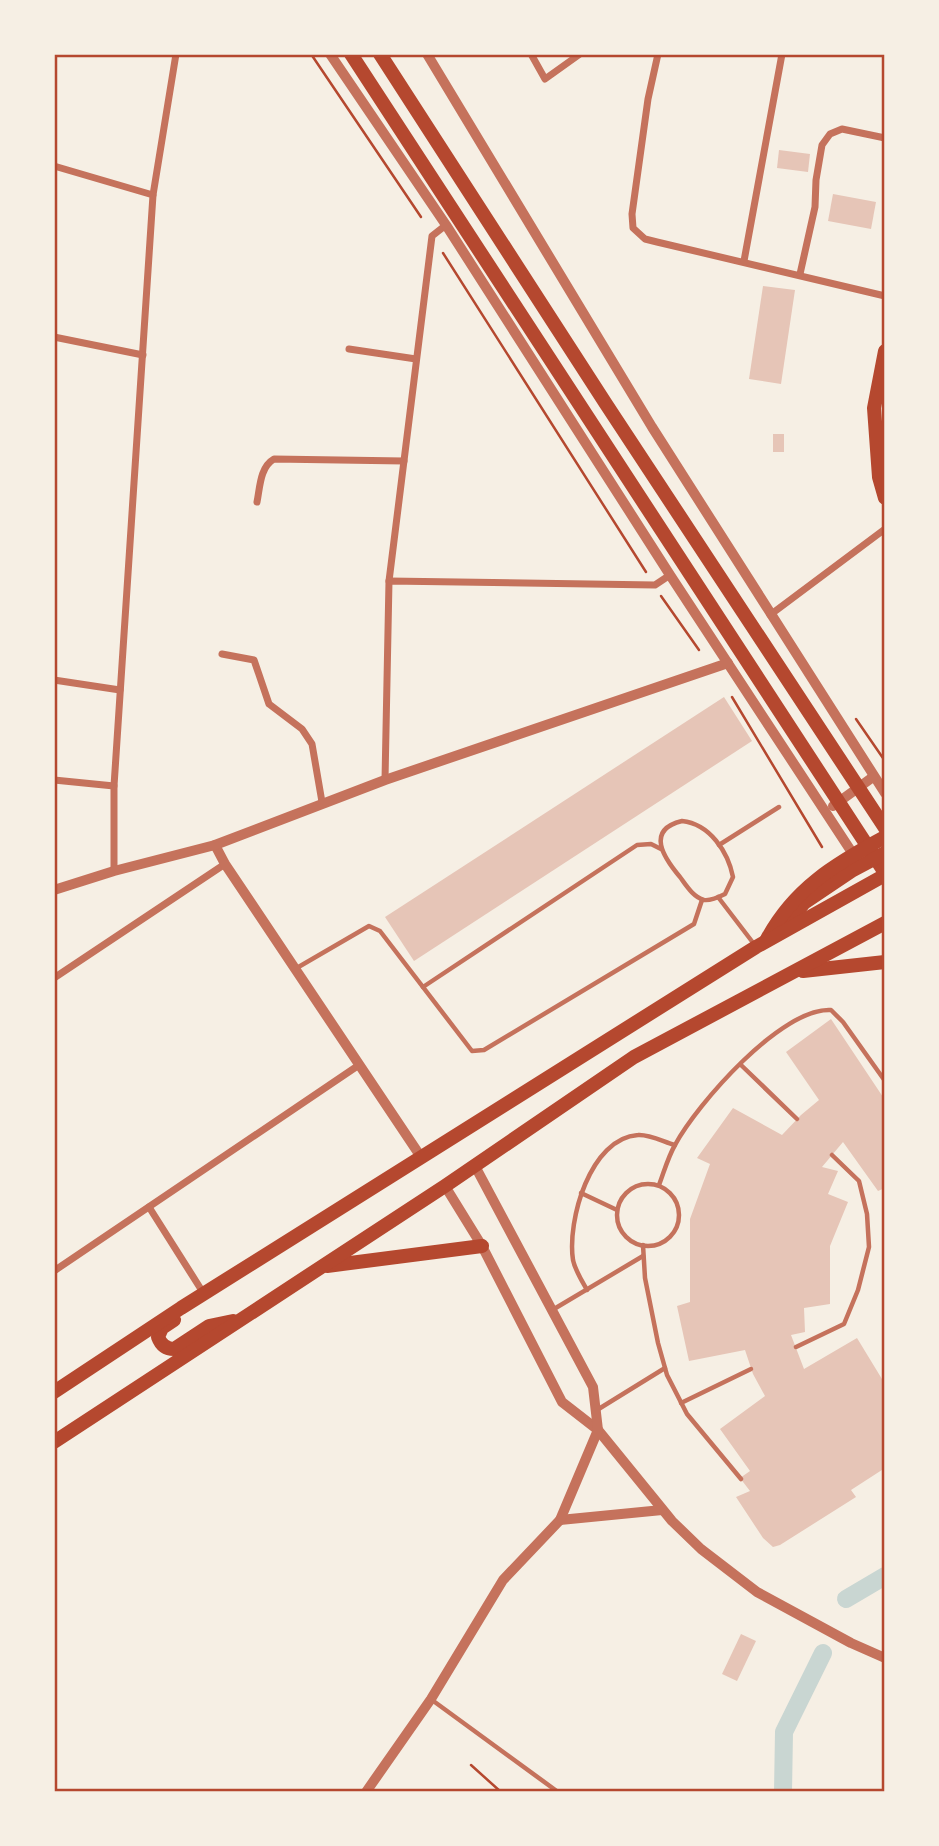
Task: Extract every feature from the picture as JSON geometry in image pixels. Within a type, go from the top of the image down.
[{"type":"main road","points":[[54,1392],[181,1308],[761,945],[885,874],[351,54]]},
{"type":"main road","points":[[380,54],[885,828]]},
{"type":"main road","points":[[885,351],[874,408],[879,477],[885,498]]},
{"type":"main road","points":[[761,945],[778,918],[810,883],[885,836]]},
{"type":"main road","points":[[781,933],[804,903],[852,870],[885,853]]},
{"type":"main road","points":[[54,1442],[445,1186],[634,1057],[885,923]]},
{"type":"main road","points":[[795,972],[885,962]]},
{"type":"main road","points":[[324,1266],[482,1246]]},
{"type":"main road","points":[[181,1308],[177,1319],[162,1328],[159,1337],[161,1344],[169,1349],[174,1349],[209,1326],[245,1318]]},
{"type":"street","points":[[114,871],[114,786],[153,195],[176,54]]},
{"type":"street","points":[[330,54],[446,225],[853,854]]},
{"type":"street","points":[[427,54],[652,426],[885,793]]},
{"type":"street","points":[[531,54],[545,79],[580,54]]},
{"type":"street","points":[[658,54],[648,99],[632,214],[633,228],[645,239],[885,296]]},
{"type":"street","points":[[744,261],[782,54]]},
{"type":"street","points":[[800,274],[815,207],[822,145],[830,134],[842,129],[885,138]]},
{"type":"street","points":[[54,166],[153,195]]},
{"type":"street","points":[[385,780],[389,580],[432,236],[446,225]]},
{"type":"street","points":[[54,337],[143,355]]},
{"type":"street","points":[[349,349],[416,359]]},
{"type":"street","points":[[257,502],[264,469],[268,462],[274,459],[404,461]]},
{"type":"street","points":[[770,615],[885,529]]},
{"type":"street","points":[[389,580],[655,585],[670,575]]},
{"type":"street","points":[[222,654],[254,660],[269,704],[308,736],[315,755],[322,802]]},
{"type":"street","points":[[54,890],[114,871],[215,845],[322,802],[728,663]]},
{"type":"street","points":[[54,680],[120,690]]},
{"type":"street","points":[[826,811],[873,777]]},
{"type":"street","points":[[54,780],[114,786]]},
{"type":"street","points":[[215,845],[421,1157]]},
{"type":"street","points":[[54,978],[226,864]]},
{"type":"street","points":[[54,1271],[359,1065]]},
{"type":"street","points":[[366,1792],[431,1699],[503,1580],[560,1520],[598,1430],[593,1387],[475,1166]]},
{"type":"street","points":[[445,1186],[482,1246],[562,1402],[598,1430],[662,1510],[701,1549],[751,1588],[813,1624],[885,1658]]},
{"type":"street","points":[[149,1207],[204,1294]]},
{"type":"street","points":[[560,1520],[662,1510]]},
{"type":"lane","points":[[719,845],[779,807]]},
{"type":"lane","points":[[661,849],[663,832],[674,823],[682,821],[703,827],[719,845],[729,860],[733,877],[725,894],[702,900]]},
{"type":"lane","points":[[423,987],[637,845],[650,844],[661,849],[689,889],[702,900]]},
{"type":"lane","points":[[718,897],[761,945]]},
{"type":"lane","points":[[295,969],[369,926],[380,931],[472,1051],[484,1050],[694,924],[702,900]]},
{"type":"lane","points":[[659,1185],[675,1145],[712,1092],[773,1034],[794,1020],[821,1009],[831,1010],[843,1022],[885,1081]]},
{"type":"lane","points":[[741,1065],[797,1119]]},
{"type":"lane","points":[[587,1290],[573,1262],[573,1232],[581,1193],[596,1162],[612,1144],[638,1135],[675,1145]]},
{"type":"lane","points":[[796,1347],[844,1324],[858,1290],[869,1247],[867,1214],[859,1181],[832,1155]]},
{"type":"lane","points":[[645,1183],[659,1185],[673,1195],[680,1215],[678,1225],[665,1241],[656,1245],[643,1245],[627,1238],[620,1230],[617,1209],[620,1200],[635,1186],[645,1183]]},
{"type":"lane","points":[[581,1193],[617,1209]]},
{"type":"lane","points":[[643,1245],[658,1343],[665,1368],[692,1420],[741,1479]]},
{"type":"lane","points":[[553,1309],[643,1256]]},
{"type":"lane","points":[[597,1410],[665,1368]]},
{"type":"lane","points":[[681,1403],[751,1369]]},
{"type":"lane","points":[[431,1699],[558,1792]]},
{"type":"path","points":[[311,54],[421,217]]},
{"type":"path","points":[[443,254],[650,578]]},
{"type":"path","points":[[661,595],[699,650]]},
{"type":"path","points":[[732,696],[822,847]]},
{"type":"path","points":[[471,1765],[501,1792]]},
{"type":"building","points":[[779,150],[810,154],[808,172],[777,168]]},
{"type":"building","points":[[833,194],[876,202],[871,229],[828,221]]},
{"type":"building","points":[[763,286],[795,290],[781,384],[749,379]]},
{"type":"building","points":[[773,434],[784,434],[784,452],[773,452]]},
{"type":"building","points":[[724,697],[752,741],[414,961],[385,917]]},
{"type":"building","points":[[831,1019],[885,1100],[885,1188],[878,1191],[843,1142],[822,1167],[838,1171],[828,1194],[848,1202],[830,1246],[830,1304],[804,1308],[805,1332],[791,1335],[804,1369],[857,1338],[885,1384],[885,1468],[851,1490],[856,1497],[773,1547],[763,1538],[736,1497],[750,1491],[740,1478],[750,1471],[720,1429],[765,1396],[753,1374],[745,1350],[689,1361],[677,1306],[690,1302],[690,1219],[710,1164],[697,1158],[733,1108],[782,1135],[819,1100],[786,1052]]},
{"type":"building","points":[[741,1634],[756,1641],[737,1681],[722,1674]]},
{"type":"waterway","points":[[846,1599],[885,1576]]},
{"type":"waterway","points":[[783,1792],[784,1732],[823,1653]]}]
